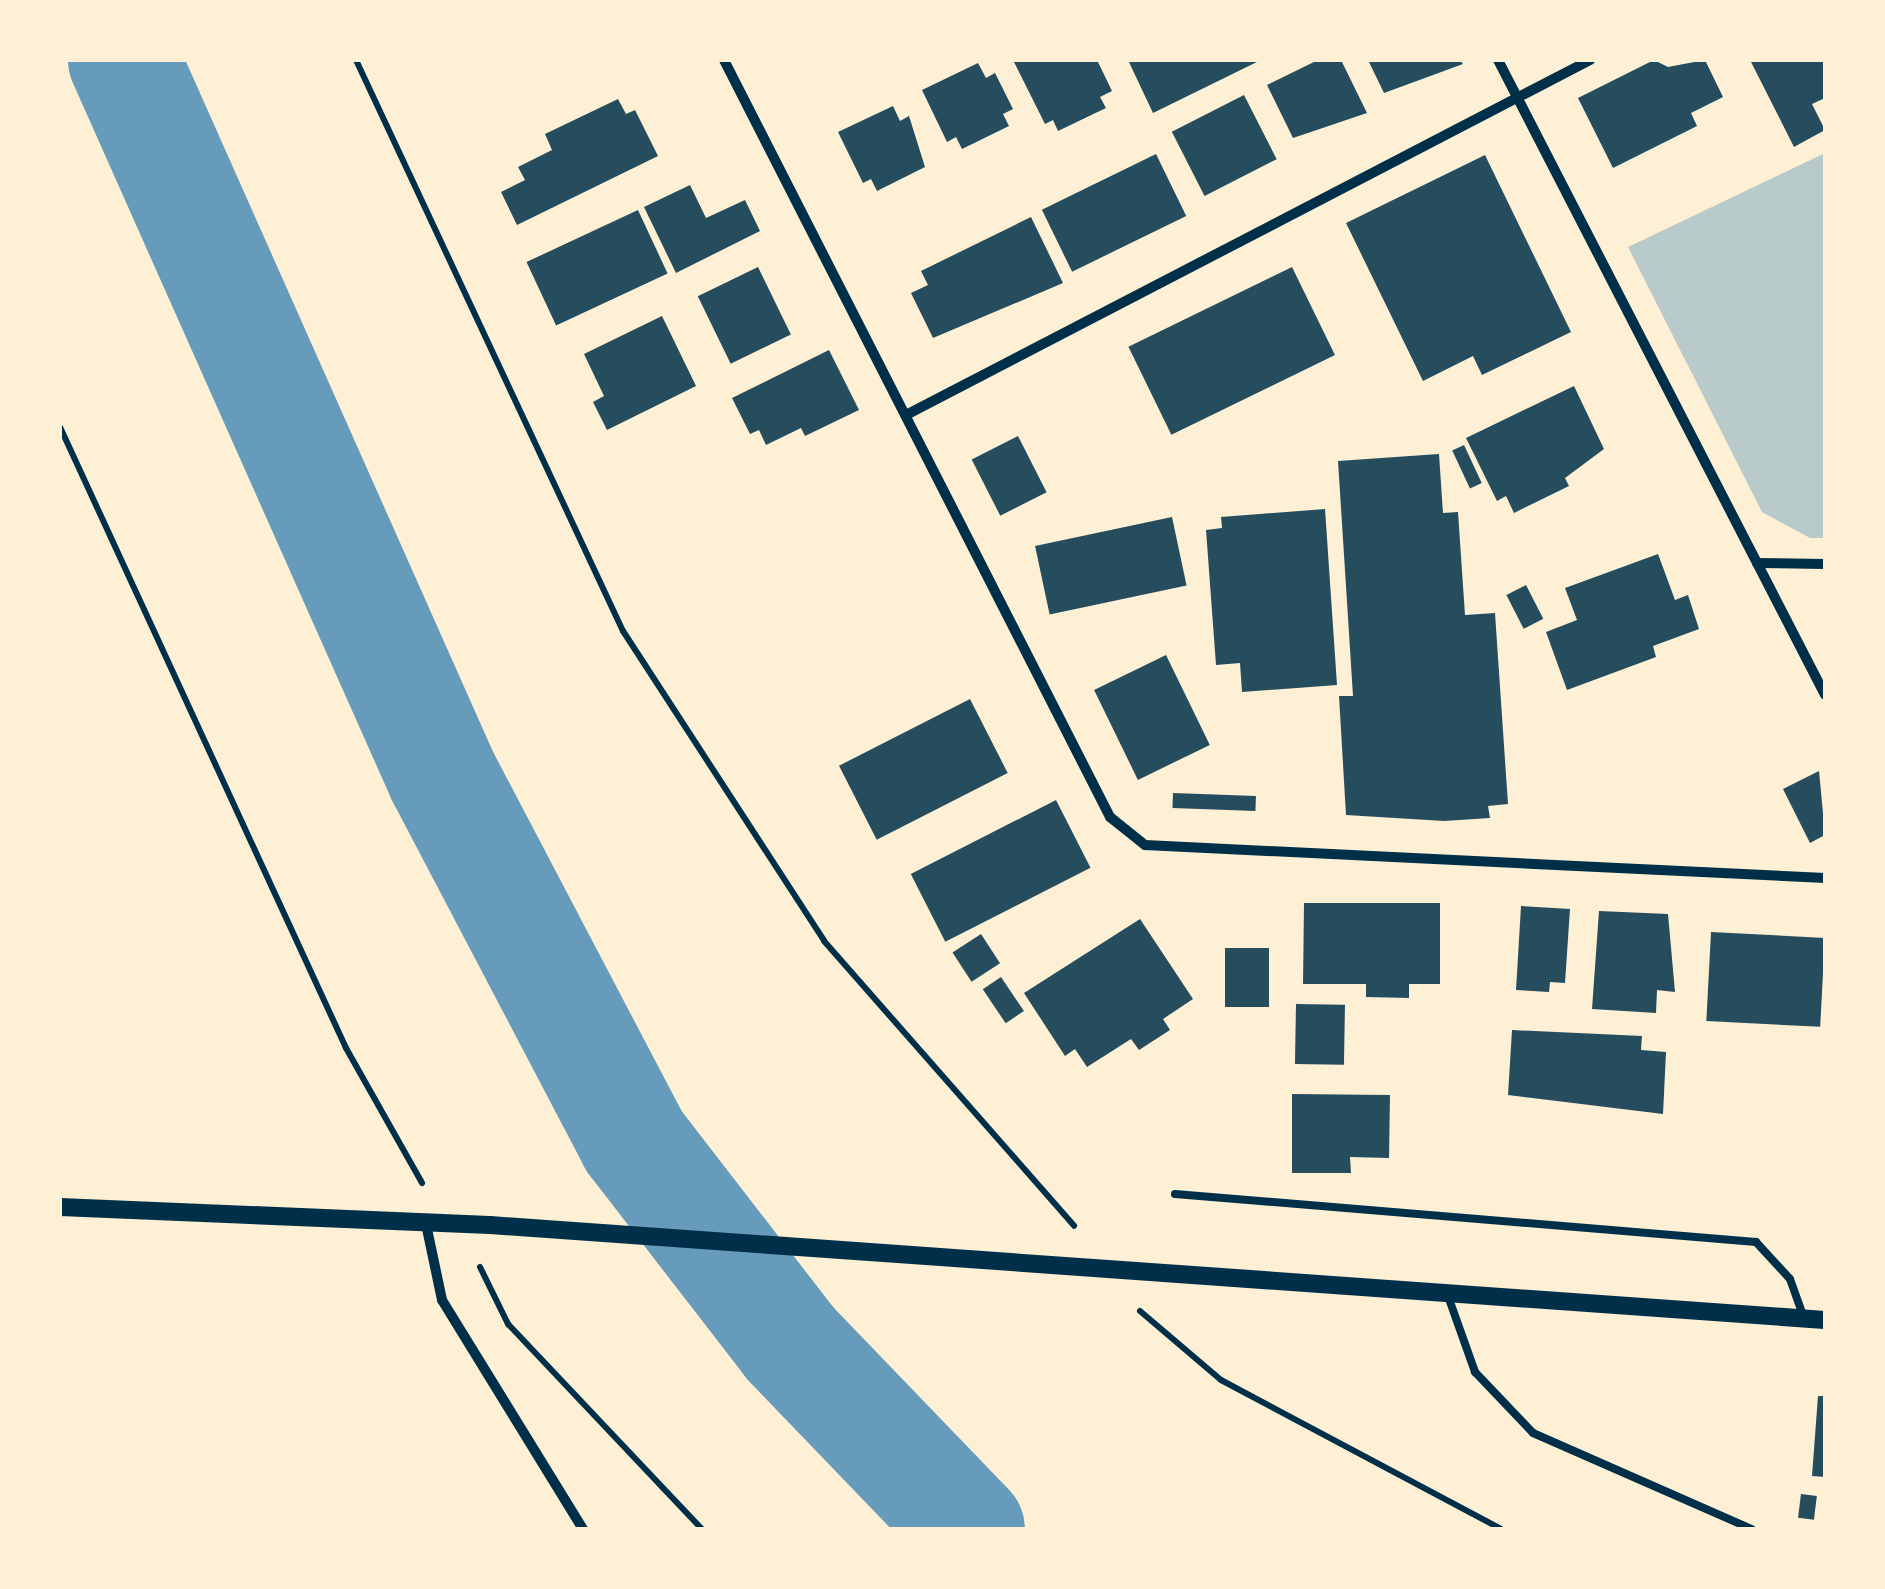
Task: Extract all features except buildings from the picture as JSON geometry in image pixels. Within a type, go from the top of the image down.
[{"type":"street","points":[[724,60],[1110,816],[1145,844],[1825,878]]},
{"type":"street","points":[[1498,60],[1825,695]]},
{"type":"street","points":[[906,415],[1590,60]]},
{"type":"street","points":[[1758,563],[1825,564]]},
{"type":"street","points":[[60,1207],[490,1225],[1825,1320]]},
{"type":"street","points":[[426,1224],[442,1300],[571,1523],[583,1529]]},
{"type":"lane","points":[[1176,1194],[1756,1242],[1790,1279],[1804,1318]]},
{"type":"lane","points":[[1448,1296],[1474,1372],[1533,1434],[1752,1529]]},
{"type":"path","points":[[356,60],[623,631],[824,941],[1077,1230]]},
{"type":"path","points":[[60,427],[346,1048],[418,1176]]},
{"type":"path","points":[[483,1272],[508,1324],[702,1529]]},
{"type":"path","points":[[1148,1321],[1221,1380],[1501,1529]]},
{"type":"shaded area","points":[[1825,153],[1825,538],[1810,538],[1762,512],[1628,247]]},
{"type":"waterway","points":[[124,60],[443,777],[634,1141],[790,1343],[969,1529]]}]
